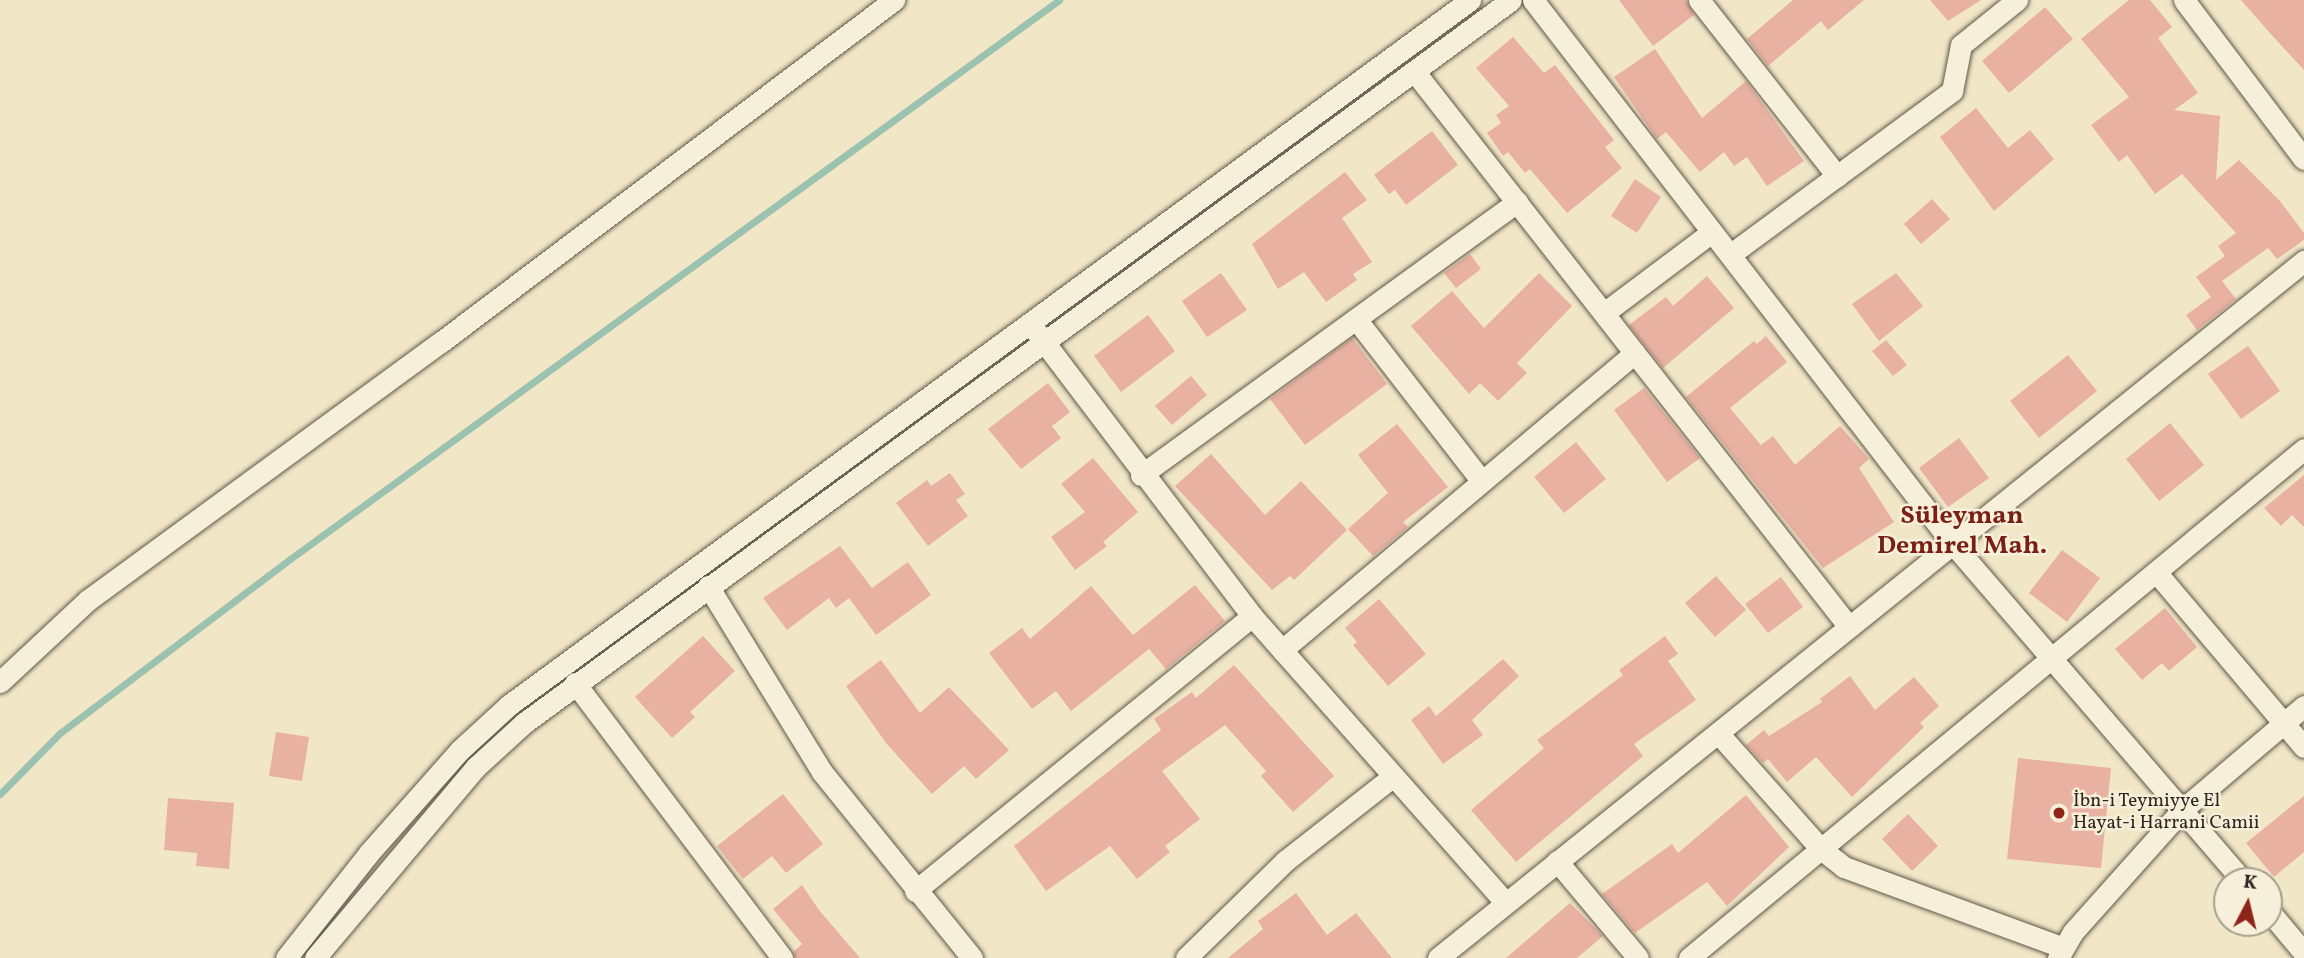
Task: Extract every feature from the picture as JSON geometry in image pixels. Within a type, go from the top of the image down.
[{"type":"street","points":[[0,682],[88,600],[441,342],[894,0]]},
{"type":"street","points":[[286,958],[368,854],[460,750],[509,705],[1028,320],[1470,0]]},
{"type":"street","points":[[316,958],[384,871],[476,767],[575,683],[1511,0]]},
{"type":"street","points":[[1533,0],[1953,544],[2049,660],[2231,867]]},
{"type":"street","points":[[1699,0],[1837,176]]},
{"type":"street","points":[[1731,254],[1952,91],[1961,45],[2017,0]]},
{"type":"street","points":[[2184,0],[2304,159]]},
{"type":"street","points":[[1414,71],[1849,627]]},
{"type":"street","points":[[1141,475],[1517,202]]},
{"type":"street","points":[[1604,313],[1712,232]]},
{"type":"street","points":[[1438,958],[2304,261]]},
{"type":"street","points":[[1356,319],[1481,480]]},
{"type":"street","points":[[1028,320],[1141,475],[1252,615],[1391,778],[1506,903]]},
{"type":"street","points":[[1282,650],[1635,353]]},
{"type":"street","points":[[1689,958],[2304,449]]},
{"type":"street","points":[[2156,572],[2304,747]]},
{"type":"street","points":[[708,586],[822,772],[915,891],[972,958]]},
{"type":"street","points":[[915,891],[1252,615]]},
{"type":"street","points":[[575,683],[782,958]]},
{"type":"street","points":[[1718,733],[1821,849],[1867,879],[2060,953],[2129,865],[2183,810],[2304,706]]},
{"type":"street","points":[[1186,958],[1285,862],[1391,778]]},
{"type":"street","points":[[1557,861],[1638,958]]},
{"type":"street","points":[[2283,928],[2304,953]]},
{"type":"building","points":[[1619,0],[1686,0],[1694,15],[1653,46]]},
{"type":"building","points":[[1793,0],[1864,0],[1828,30],[1821,21],[1768,66],[1747,39]]},
{"type":"building","points":[[1930,0],[1981,0],[1948,21]]},
{"type":"building","points":[[2129,0],[2150,0],[2172,27],[2158,38],[2198,93],[2174,110],[2220,116],[2216,180],[2239,160],[2280,201],[2304,233],[2304,240],[2277,259],[2268,248],[2222,281],[2236,299],[2197,330],[2186,315],[2211,297],[2196,277],[2225,256],[2218,246],[2236,233],[2182,174],[2155,194],[2127,155],[2119,162],[2091,125],[2129,97],[2081,39]]},
{"type":"building","points":[[2241,0],[2304,0],[2304,70],[2269,32]]},
{"type":"building","points":[[2045,7],[2073,39],[2009,93],[1982,61]]},
{"type":"building","points":[[1513,37],[1544,73],[1555,65],[1614,140],[1605,147],[1622,168],[1567,213],[1530,169],[1525,173],[1508,152],[1503,156],[1487,133],[1501,123],[1496,115],[1509,106],[1476,68]]},
{"type":"building","points":[[1655,49],[1702,118],[1746,81],[1804,161],[1767,186],[1747,157],[1734,166],[1724,152],[1700,172],[1666,132],[1657,139],[1614,77]]},
{"type":"building","points":[[1976,108],[2008,148],[2030,130],[2054,159],[1994,211],[1940,137]]},
{"type":"building","points":[[1432,131],[1458,165],[1406,205],[1395,190],[1389,194],[1374,175]]},
{"type":"building","points":[[1345,172],[1367,200],[1342,218],[1372,262],[1353,274],[1357,280],[1326,302],[1304,272],[1278,289],[1252,244]]},
{"type":"building","points":[[1635,179],[1661,197],[1637,233],[1611,216]]},
{"type":"building","points":[[1932,199],[1950,219],[1921,244],[1904,224]]},
{"type":"building","points":[[1470,254],[1481,269],[1456,288],[1444,273]]},
{"type":"building","points":[[1221,273],[1247,310],[1207,337],[1182,301]]},
{"type":"building","points":[[1539,273],[1572,306],[1517,363],[1527,373],[1498,401],[1480,383],[1469,394],[1411,326],[1452,291],[1484,328]]},
{"type":"building","points":[[1896,273],[1923,306],[1879,341],[1852,304]]},
{"type":"building","points":[[1707,276],[1734,308],[1663,368],[1629,325],[1666,297],[1673,306]]},
{"type":"building","points":[[1148,315],[1175,351],[1121,392],[1094,356]]},
{"type":"building","points":[[1766,336],[1787,362],[1730,408],[1761,445],[1773,436],[1795,465],[1840,426],[1869,459],[1859,468],[1894,522],[1823,568],[1686,397],[1754,341],[1757,344]]},
{"type":"building","points":[[1352,338],[1387,384],[1305,445],[1270,399]]},
{"type":"building","points":[[1886,340],[1907,365],[1893,376],[1872,351]]},
{"type":"building","points":[[2248,346],[2280,391],[2241,419],[2208,374]]},
{"type":"building","points":[[2068,355],[2097,391],[2039,438],[2010,401]]},
{"type":"building","points":[[1191,376],[1207,395],[1172,425],[1155,406]]},
{"type":"building","points":[[1048,383],[1070,412],[1052,426],[1061,438],[1021,469],[988,429]]},
{"type":"building","points":[[1644,388],[1700,458],[1667,482],[1614,410]]},
{"type":"building","points":[[2170,423],[2204,465],[2159,501],[2126,459]]},
{"type":"building","points":[[1397,424],[1448,487],[1403,522],[1408,527],[1373,556],[1348,529],[1388,493],[1358,455]]},
{"type":"building","points":[[1959,438],[1989,478],[1948,507],[1919,468]]},
{"type":"building","points":[[1576,442],[1606,479],[1564,513],[1534,477]]},
{"type":"building","points":[[1211,454],[1265,515],[1301,481],[1347,530],[1294,580],[1290,576],[1272,590],[1175,486]]},
{"type":"building","points":[[1093,458],[1138,512],[1103,542],[1107,546],[1075,570],[1051,537],[1085,512],[1061,484]]},
{"type":"building","points":[[950,473],[965,494],[956,500],[968,516],[928,546],[896,503],[927,480],[931,486]]},
{"type":"building","points":[[2304,475],[2304,527],[2292,515],[2281,526],[2264,508]]},
{"type":"building","points":[[840,546],[872,588],[908,562],[931,595],[876,635],[849,598],[836,608],[829,598],[787,630],[763,598]]},
{"type":"building","points":[[2062,550],[2100,578],[2067,622],[2029,593]]},
{"type":"building","points":[[1716,576],[1746,610],[1715,637],[1685,603]]},
{"type":"building","points":[[1781,577],[1803,607],[1768,633],[1745,604]]},
{"type":"building","points":[[1195,585],[1225,621],[1166,669],[1149,649],[1071,711],[1056,691],[1032,709],[989,653],[1022,628],[1030,639],[1091,586],[1133,635]]},
{"type":"building","points":[[1379,599],[1426,654],[1388,686],[1353,645],[1357,642],[1345,628]]},
{"type":"building","points":[[2165,608],[2197,647],[2169,671],[2162,663],[2142,680],[2115,649]]},
{"type":"building","points":[[703,636],[735,671],[690,712],[695,717],[672,738],[635,697]]},
{"type":"building","points":[[1665,636],[1678,654],[1668,661],[1696,700],[1634,744],[1643,756],[1516,862],[1471,810],[1544,748],[1537,740],[1623,675],[1619,670]]},
{"type":"building","points":[[1503,659],[1519,676],[1472,720],[1483,735],[1443,764],[1411,720],[1429,706],[1436,716]]},
{"type":"building","points":[[881,660],[920,713],[949,687],[1009,750],[976,779],[964,766],[932,794],[886,743],[846,686]]},
{"type":"building","points":[[1234,665],[1334,776],[1293,812],[1261,776],[1266,771],[1225,725],[1162,771],[1200,819],[1165,846],[1170,852],[1137,879],[1110,846],[1046,891],[1014,846],[1161,730],[1154,719],[1192,692],[1196,698]]},
{"type":"building","points":[[1850,676],[1875,710],[1914,677],[1939,706],[1920,723],[1924,727],[1852,797],[1816,757],[1787,782],[1768,759],[1763,763],[1746,745],[1764,730],[1769,736],[1822,702],[1820,699]]},
{"type":"building","points":[[276,732],[309,737],[302,781],[269,776]]},
{"type":"building","name":"İbn-i Teymiyye El Hayat-i Harrani Camii","points":[[2018,758],[2111,768],[2101,868],[2007,859]]},
{"type":"building","points":[[783,794],[823,844],[786,873],[772,856],[743,879],[717,846]]},
{"type":"building","points":[[1746,795],[1789,847],[1727,906],[1707,882],[1635,933],[1602,894],[1672,844],[1678,853]]},
{"type":"building","points":[[2304,796],[2304,852],[2283,870],[2283,867],[2266,867],[2246,843]]},
{"type":"building","points":[[168,798],[234,803],[229,869],[196,866],[197,853],[164,850]]},
{"type":"building","points":[[1908,814],[1938,846],[1912,871],[1882,839]]},
{"type":"building","points":[[802,885],[819,910],[860,958],[795,958],[793,952],[802,944],[773,909]]},
{"type":"building","points":[[1296,893],[1327,935],[1356,913],[1392,958],[1228,958],[1263,929],[1258,921]]},
{"type":"building","points":[[1570,903],[1603,936],[1577,958],[1506,958]]},
{"type":"waterway","points":[[0,794],[60,733],[290,559],[1059,0]]},
{"type":"place","name":"İbn-i Teymiyye El Hayat-i Harrani Camii","points":[[2059,813]]},
{"type":"district","name":"Süleyman Demirel Mah.","points":[[1962,532]]}]
